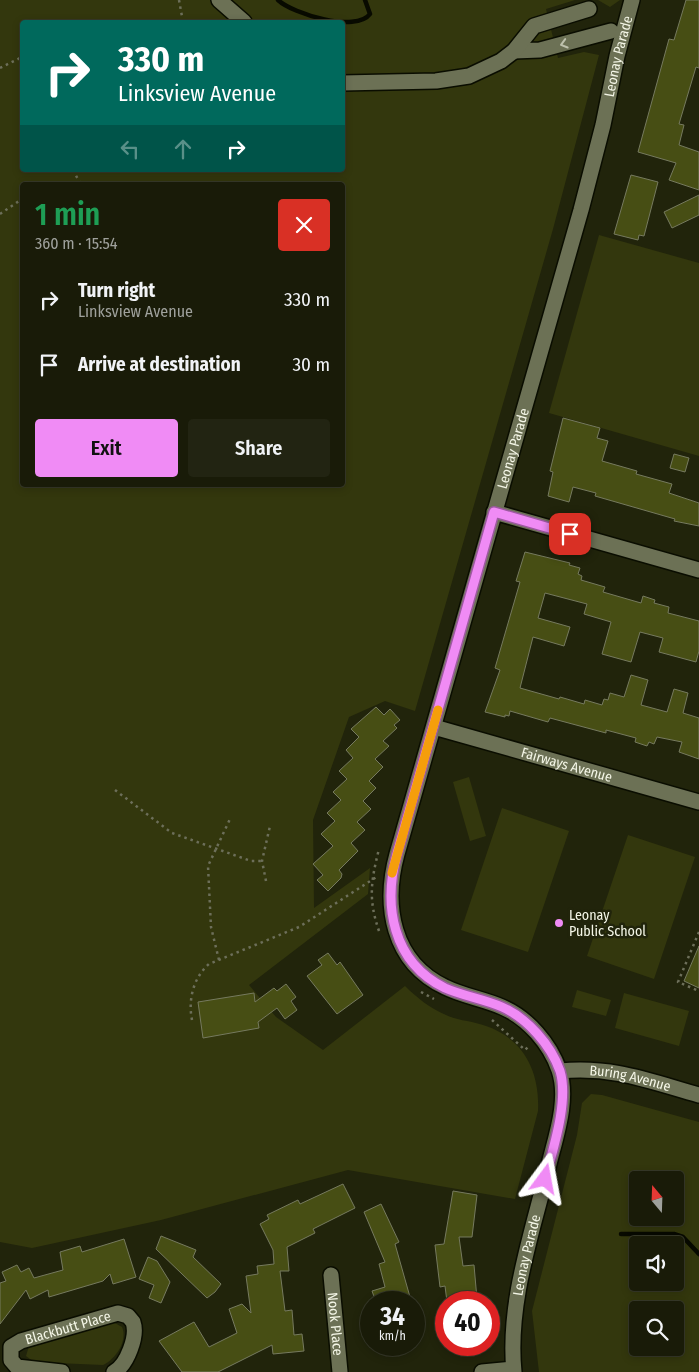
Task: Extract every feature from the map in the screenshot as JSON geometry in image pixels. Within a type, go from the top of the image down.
[{"type":"street","points":[[219,0],[242,20]]},
{"type":"street","name":"Leonay Parade","points":[[513,1370],[513,1329],[519,1289],[558,1124],[562,1087],[560,1071],[539,1036],[517,1016],[502,1007],[444,987],[426,975],[412,960],[399,939],[391,914],[390,894],[393,869],[591,172],[603,125],[616,32],[632,0]]},
{"type":"street","points":[[345,82],[393,83],[461,78],[488,68],[514,51],[534,26],[589,5],[593,22],[616,32]]},
{"type":"street","points":[[514,51],[540,50],[616,32]]},
{"type":"street","points":[[494,512],[699,570]]},
{"type":"street","name":"Fairways Avenue","points":[[434,727],[699,802]]},
{"type":"street","name":"Buring Avenue","points":[[560,1071],[589,1069],[612,1071],[699,1096]]},
{"type":"street","name":"Nook Place","points":[[331,1276],[340,1372]]},
{"type":"street","name":"Blackbutt Place","points":[[62,1372],[17,1367],[11,1360],[11,1347],[20,1341],[118,1313],[124,1314],[133,1322],[134,1335],[122,1366],[114,1372]]},
{"type":"street","points":[[482,1372],[513,1370]]},
{"type":"path","points":[[179,0],[183,20]]},
{"type":"path","points":[[0,68],[20,58]]},
{"type":"path","points":[[0,214],[20,200]]},
{"type":"path","points":[[115,790],[172,833],[250,861],[262,861]]},
{"type":"path","points":[[219,960],[211,928],[208,866],[230,819]]},
{"type":"path","points":[[266,881],[262,861],[270,826]]},
{"type":"path","points":[[192,1020],[190,998],[200,971],[219,960],[299,927],[376,877],[393,869]]},
{"type":"path","points":[[699,932],[678,982],[699,991]]},
{"type":"green space","points":[[0,0],[575,0],[546,9],[558,58],[584,52],[599,55],[553,229],[415,711],[385,701],[349,717],[313,820],[314,908],[370,868],[368,894],[249,985],[276,1017],[323,1050],[405,986],[414,995],[440,1012],[456,1019],[486,1026],[510,1039],[520,1048],[527,1059],[536,1083],[538,1097],[538,1111],[515,1199],[348,1170],[161,1220],[32,1248],[0,1242]]},
{"type":"green space","points":[[598,0],[620,0],[610,7]]},
{"type":"green space","points":[[599,235],[699,263],[699,456],[549,413]]},
{"type":"green space","points":[[469,777],[486,836],[470,841],[453,782]]},
{"type":"green space","points":[[502,808],[569,831],[528,952],[461,930]]},
{"type":"green space","points":[[628,835],[695,857],[654,979],[587,956]]},
{"type":"green space","points":[[577,990],[611,1000],[606,1016],[572,1007]]},
{"type":"green space","points":[[624,993],[689,1011],[679,1046],[615,1028]]},
{"type":"green space","points":[[591,1094],[602,1095],[699,1122],[699,1372],[539,1372],[532,1311],[577,1135],[582,1103]]},
{"type":"green space","points":[[113,1322],[122,1327],[122,1343],[116,1354],[103,1365],[34,1362],[26,1356],[29,1346]]},
{"type":"building","points":[[686,0],[699,0],[699,68],[696,67],[679,124],[684,125],[679,145],[699,152],[699,190],[669,180],[676,163],[638,152],[669,39],[674,40]]},
{"type":"building","points":[[631,175],[658,182],[644,236],[639,235],[638,240],[614,234]]},
{"type":"building","points":[[699,195],[699,215],[672,228],[664,212]]},
{"type":"building","points":[[563,418],[600,428],[597,438],[608,441],[602,461],[637,471],[636,474],[672,484],[669,493],[699,503],[699,526],[674,521],[675,519],[595,496],[596,493],[573,487],[569,502],[548,496],[553,472],[550,471]]},
{"type":"building","points":[[674,454],[689,458],[685,472],[670,468]]},
{"type":"building","points":[[525,552],[570,563],[569,565],[580,568],[578,574],[582,576],[581,580],[605,587],[603,592],[641,603],[643,596],[655,600],[654,603],[669,607],[668,613],[699,621],[699,651],[696,662],[659,652],[663,638],[640,632],[631,662],[602,654],[611,622],[584,614],[587,604],[545,593],[538,618],[570,627],[564,646],[533,637],[520,688],[559,699],[560,697],[584,704],[585,700],[602,705],[604,699],[608,700],[610,693],[624,697],[631,675],[648,680],[641,705],[667,712],[674,689],[688,693],[683,713],[699,718],[699,759],[679,752],[682,742],[657,737],[654,744],[649,742],[647,746],[635,742],[636,738],[606,730],[606,733],[550,718],[548,722],[510,711],[509,716],[505,715],[505,717],[485,712],[500,670],[495,668],[520,582],[516,581]]},
{"type":"building","points":[[376,707],[384,715],[390,709],[400,720],[394,725],[397,728],[383,741],[389,746],[375,759],[383,767],[369,781],[376,788],[363,801],[371,809],[357,822],[365,830],[351,843],[358,851],[339,870],[342,874],[341,878],[328,891],[317,880],[323,875],[313,864],[333,846],[321,834],[335,821],[327,813],[341,800],[333,792],[347,779],[339,771],[353,758],[346,750],[359,737],[351,729]]},
{"type":"building","points":[[699,946],[699,988],[684,981]]},
{"type":"building","points":[[328,953],[337,965],[340,962],[363,995],[337,1014],[307,976],[322,965],[318,960]]},
{"type":"building","points":[[286,984],[296,997],[291,1001],[297,1010],[285,1019],[277,1008],[258,1022],[259,1028],[203,1038],[198,1002],[254,993],[255,1002],[274,988],[277,991]]},
{"type":"building","points":[[343,1184],[355,1208],[313,1229],[315,1233],[287,1247],[289,1271],[280,1271],[285,1311],[292,1310],[294,1335],[302,1334],[304,1351],[273,1354],[272,1345],[218,1372],[182,1372],[159,1341],[194,1322],[209,1347],[237,1333],[229,1309],[242,1304],[251,1313],[246,1276],[258,1274],[257,1266],[274,1264],[273,1250],[260,1224],[269,1219],[267,1215],[298,1200],[300,1204]]},
{"type":"building","points":[[453,1191],[477,1195],[472,1237],[459,1237],[463,1266],[474,1265],[476,1291],[446,1291],[445,1286],[440,1287],[435,1245],[444,1244]]},
{"type":"building","points":[[381,1204],[399,1242],[395,1244],[408,1291],[372,1291],[385,1287],[379,1264],[385,1262],[364,1212]]},
{"type":"building","points":[[161,1236],[196,1250],[193,1257],[221,1284],[215,1292],[207,1298],[156,1249]]},
{"type":"building","points":[[124,1239],[136,1277],[113,1284],[110,1274],[103,1281],[49,1297],[48,1290],[30,1299],[26,1290],[0,1324],[0,1283],[6,1281],[2,1272],[17,1265],[21,1272],[29,1268],[34,1278],[63,1270],[60,1252],[80,1246],[82,1252]]},
{"type":"building","points":[[148,1257],[157,1261],[170,1282],[161,1303],[149,1298],[154,1285],[139,1279]]},
{"type":"waterway","points":[[278,0],[297,11],[329,20]]},
{"type":"waterway","points":[[345,22],[363,19],[370,14],[365,0]]},
{"type":"waterway","points":[[621,1234],[674,1234],[683,1237],[699,1254]]},
{"type":"slow traffic","points":[[392,873],[438,710]]},
{"type":"place","name":"Leonay Public School","points":[[559,923]]},
{"type":"route","points":[[545,1179],[558,1124],[562,1087],[560,1071],[551,1054],[534,1030],[517,1016],[502,1007],[455,992],[426,975],[412,960],[399,939],[391,914],[390,894],[397,854],[494,512],[570,534]]}]
